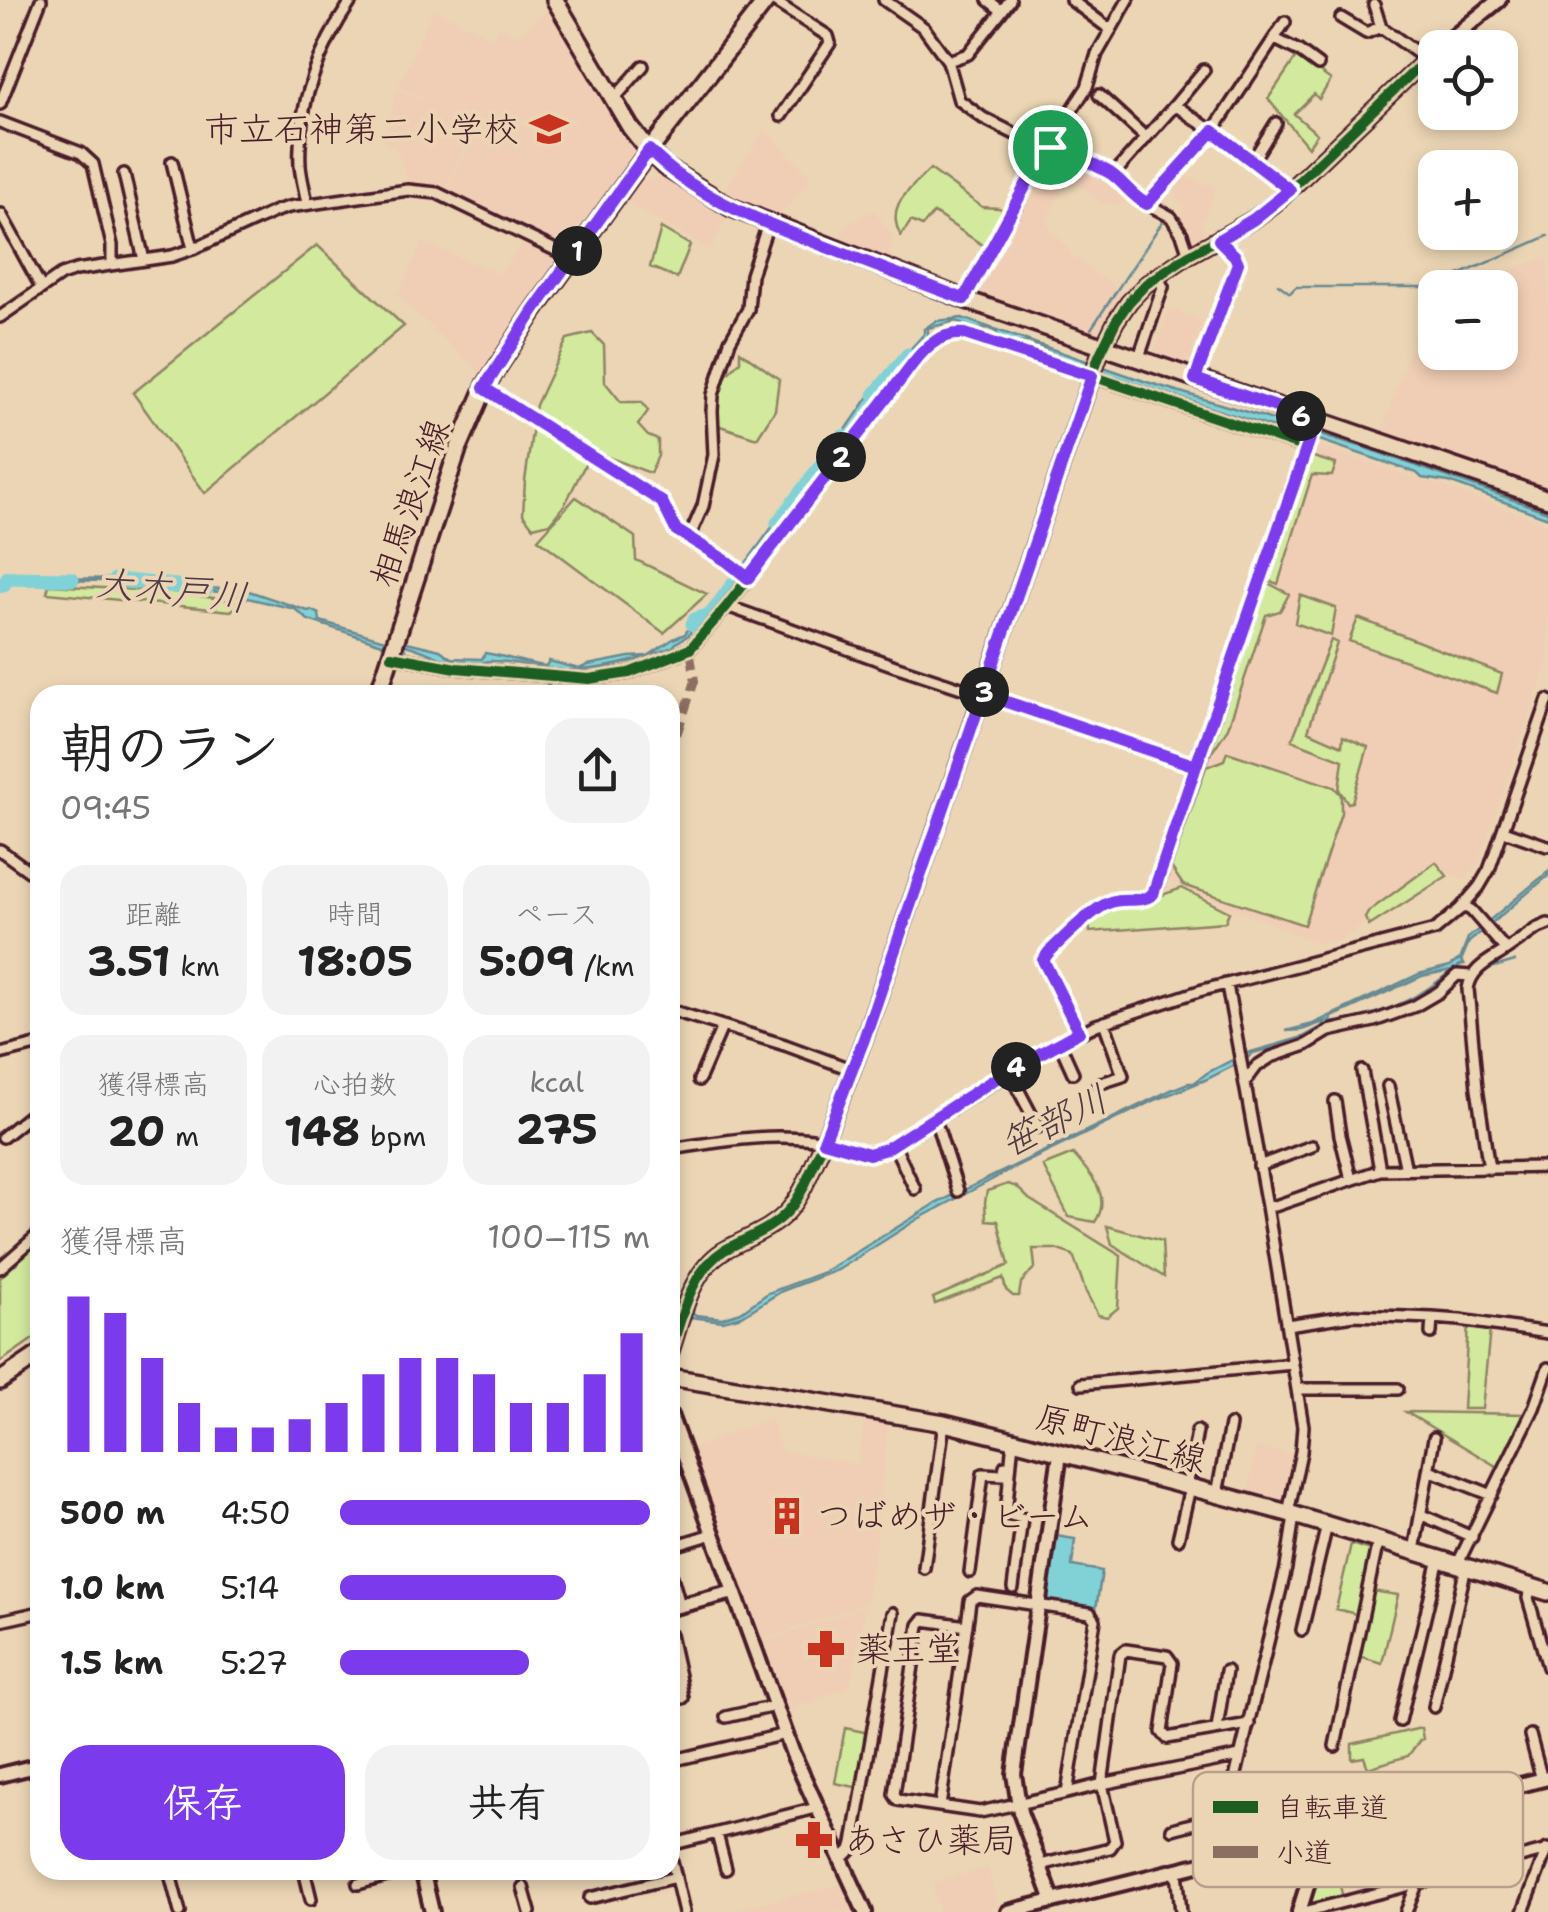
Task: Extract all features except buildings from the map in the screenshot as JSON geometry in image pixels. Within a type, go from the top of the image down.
[{"type":"main road","points":[[556,0],[630,127],[649,150],[665,167],[730,207],[1101,352],[1138,360],[1314,423],[1548,499]]},
{"type":"main road","name":"相馬浪江線","points":[[381,685],[457,452],[484,388],[534,310],[649,150],[769,0]]},
{"type":"main road","points":[[0,1382],[30,1361]]},
{"type":"main road","name":"原町浪江線","points":[[680,1379],[944,1423],[1291,1515],[1326,1531],[1377,1546],[1439,1558],[1530,1593],[1548,1592]]},
{"type":"street","points":[[0,104],[41,0]]},
{"type":"street","points":[[307,204],[300,165],[304,106],[325,44],[352,0]]},
{"type":"street","points":[[769,0],[828,36],[830,43],[781,116]]},
{"type":"street","points":[[884,0],[924,28],[948,62],[959,100],[966,106],[998,126],[1113,175],[1132,195],[1171,217],[1189,255]]},
{"type":"street","points":[[988,0],[1002,10]]},
{"type":"street","points":[[948,62],[968,54],[1010,0]]},
{"type":"street","points":[[1071,0],[1112,30]]},
{"type":"street","points":[[964,299],[1034,170],[1087,87],[1097,54],[1128,0]]},
{"type":"street","points":[[1462,30],[1499,0]]},
{"type":"street","points":[[1374,6],[1381,27],[1418,45]]},
{"type":"street","points":[[1341,18],[1366,33],[1381,27]]},
{"type":"street","points":[[1147,204],[1213,131],[1285,22]]},
{"type":"street","points":[[1275,40],[1318,65]]},
{"type":"street","points":[[614,99],[643,66]]},
{"type":"street","points":[[680,1324],[698,1278],[717,1256],[788,1211],[824,1141],[1092,375],[1129,302],[1157,275],[1254,219],[1290,190],[1418,68]]},
{"type":"street","points":[[1113,175],[1204,70]]},
{"type":"street","points":[[1099,95],[1145,137]]},
{"type":"street","points":[[1175,105],[1290,190]]},
{"type":"street","points":[[0,122],[81,153],[93,164],[112,245],[112,264]]},
{"type":"street","points":[[1253,160],[1276,123]]},
{"type":"street","points":[[172,162],[193,250]]},
{"type":"street","points":[[124,174],[144,260]]},
{"type":"street","points":[[0,317],[41,287],[76,270],[193,250],[276,211],[408,190],[436,193],[572,258]]},
{"type":"street","points":[[1,214],[41,287]]},
{"type":"street","points":[[689,538],[703,506],[714,455],[713,395],[730,341],[748,309],[751,275],[768,224]]},
{"type":"street","points":[[1195,379],[1238,263],[1219,240]]},
{"type":"street","points":[[1138,360],[1164,287],[1157,275]]},
{"type":"street","points":[[392,654],[413,662],[468,669],[567,678],[611,677],[647,667],[693,646],[923,352],[938,338],[951,334],[965,334],[1307,446]]},
{"type":"street","points":[[484,388],[662,502],[673,528],[748,578]]},
{"type":"street","points":[[1079,1032],[1043,960],[1104,904],[1144,900],[1157,886],[1314,423]]},
{"type":"street","points":[[727,606],[1196,766]]},
{"type":"street","points":[[680,1147],[734,1138],[824,1141],[869,1154],[894,1145],[1059,1042],[1104,1022],[1227,984],[1434,930],[1460,909],[1489,870],[1548,700]]},
{"type":"street","points":[[1504,831],[1548,846]]},
{"type":"street","points":[[0,850],[30,872]]},
{"type":"street","points":[[1460,909],[1465,907],[1476,915],[1506,950]]},
{"type":"street","points":[[1489,1168],[1477,1088],[1468,989],[1471,976],[1548,924]]},
{"type":"street","points":[[1244,1078],[1271,1057],[1329,1032],[1415,1006],[1439,992],[1456,975],[1471,976]]},
{"type":"street","points":[[1227,984],[1303,1426],[1286,1568],[1237,1772]]},
{"type":"street","points":[[680,1013],[852,1070]]},
{"type":"street","points":[[1098,1084],[1123,1076],[1104,1022]]},
{"type":"street","points":[[699,1080],[722,1027]]},
{"type":"street","points":[[1059,1042],[1073,1073]]},
{"type":"street","points":[[0,1054],[30,1046]]},
{"type":"street","points":[[1009,1072],[1038,1127]]},
{"type":"street","points":[[1362,1072],[1380,1170]]},
{"type":"street","points":[[1388,1086],[1406,1170]]},
{"type":"street","points":[[1335,1102],[1352,1179]]},
{"type":"street","points":[[3,1137],[30,1114]]},
{"type":"street","points":[[935,1119],[958,1191]]},
{"type":"street","points":[[894,1145],[915,1189]]},
{"type":"street","points":[[1259,1166],[1312,1146]]},
{"type":"street","points":[[1267,1206],[1380,1170],[1548,1168]]},
{"type":"street","points":[[0,1268],[30,1242]]},
{"type":"street","points":[[1287,1325],[1354,1315],[1460,1320],[1548,1333]]},
{"type":"street","points":[[1431,1333],[1432,1318]]},
{"type":"street","points":[[1081,1384],[1293,1364]]},
{"type":"street","points":[[1434,1707],[1461,1566],[1534,1408],[1548,1368]]},
{"type":"street","points":[[1297,1390],[1398,1389]]},
{"type":"street","points":[[924,1568],[944,1423]]},
{"type":"street","points":[[1217,1494],[1230,1424]]},
{"type":"street","points":[[1178,1539],[1197,1431]]},
{"type":"street","points":[[1414,1551],[1434,1438]]},
{"type":"street","points":[[970,1572],[983,1474],[1003,1475],[1011,1440]]},
{"type":"street","points":[[1011,1440],[1006,1514],[1022,1518],[1013,1588]]},
{"type":"street","points":[[680,1443],[786,1734],[865,1912]]},
{"type":"street","points":[[1053,1901],[1018,1804],[1014,1762],[1060,1454]]},
{"type":"street","points":[[1429,1470],[1492,1495]]},
{"type":"street","points":[[1422,1515],[1472,1537]]},
{"type":"street","points":[[1302,1630],[1326,1531]]},
{"type":"street","points":[[680,1545],[713,1534]]},
{"type":"street","points":[[1336,1746],[1377,1546]]},
{"type":"street","points":[[1400,1721],[1439,1558]]},
{"type":"street","points":[[680,1605],[734,1592]]},
{"type":"street","points":[[1530,1593],[1548,1667]]},
{"type":"street","points":[[940,1806],[970,1601],[977,1596],[1090,1613],[1095,1620],[1068,1792]]},
{"type":"street","points":[[841,1860],[853,1843],[893,1612]]},
{"type":"street","points":[[0,1622],[30,1614]]},
{"type":"street","points":[[967,1626],[922,1620],[919,1625],[894,1794],[898,1800],[980,1812],[1240,1756]]},
{"type":"street","points":[[1040,1865],[1110,1848],[1114,1841],[1102,1784],[1120,1655],[1126,1650],[1167,1656],[1172,1663],[1162,1732],[1167,1738],[1249,1724]]},
{"type":"street","points":[[1217,1728],[1226,1671]]},
{"type":"street","points":[[680,1690],[684,1698]]},
{"type":"street","points":[[726,1718],[775,1706]]},
{"type":"street","points":[[680,1759],[786,1734]]},
{"type":"street","points":[[1530,1734],[1548,1794]]},
{"type":"street","points":[[0,1775],[30,1768]]},
{"type":"street","points":[[680,1843],[816,1808]]},
{"type":"street","points":[[1172,1829],[1193,1824]]},
{"type":"street","points":[[717,1834],[726,1869]]},
{"type":"street","points":[[1523,1856],[1548,1850]]},
{"type":"street","points":[[1523,1912],[1548,1850]]},
{"type":"street","points":[[1008,1912],[1193,1868]]},
{"type":"street","points":[[1176,1872],[1181,1912]]},
{"type":"street","points":[[172,1880],[180,1912]]},
{"type":"street","points":[[307,1880],[312,1898]]},
{"type":"street","points":[[358,1884],[373,1880]]},
{"type":"street","points":[[424,1880],[432,1912]]},
{"type":"street","points":[[590,1898],[664,1880]]},
{"type":"street","points":[[677,1880],[684,1912]]},
{"type":"street","points":[[524,1887],[530,1912]]},
{"type":"street","points":[[1308,1887],[1301,1912],[1406,1887]]},
{"type":"street","points":[[1406,1912],[1416,1887]]},
{"type":"street","points":[[1352,1912],[1356,1900]]},
{"type":"shaded area","name":"市立石神第二小学校","points":[[550,6],[633,148],[633,157],[568,250],[446,194],[478,123],[475,122],[444,192],[408,186],[395,147],[382,141],[398,89],[453,112],[398,87],[433,9],[493,38],[499,27],[518,36]]},
{"type":"shaded area","points":[[765,129],[811,178],[778,219],[724,191]]},
{"type":"shaded area","points":[[1052,150],[1093,167],[1133,201],[1116,205],[1100,202],[1070,177],[1046,220],[1071,255],[1124,293],[1102,330],[1094,335],[975,295],[974,290]]},
{"type":"shaded area","points":[[662,175],[729,214],[710,250],[625,202],[636,182]]},
{"type":"shaded area","points":[[1185,176],[1216,188],[1202,222],[1205,233],[1190,244],[1179,218],[1185,206],[1176,199],[1175,187]]},
{"type":"shaded area","points":[[874,211],[893,236],[888,263],[837,246],[845,226]]},
{"type":"shaded area","points":[[526,239],[561,255],[481,374],[397,295],[423,242],[500,274]]},
{"type":"shaded area","points":[[1548,256],[1548,488],[1382,430],[1418,328],[1418,370],[1518,370],[1518,270],[1511,270]]},
{"type":"shaded area","points":[[1170,308],[1203,321],[1187,366],[1154,353]]},
{"type":"shaded area","points":[[1313,444],[1548,524],[1548,663],[1478,863],[1466,879],[1446,873],[1341,940],[1319,944],[1162,878]]},
{"type":"shaded area","points":[[770,1418],[782,1451],[858,1464],[865,1419],[888,1424],[866,1603],[761,1641],[689,1450]]},
{"type":"shaded area","points":[[1256,1447],[1292,1454],[1281,1503],[1248,1493]]},
{"type":"shaded area","points":[[866,1606],[850,1686],[783,1713],[761,1643]]},
{"type":"shaded area","points":[[988,1867],[998,1908],[940,1912],[932,1883]]},
{"type":"shaded area","points":[[843,1884],[856,1912],[738,1909]]},
{"type":"green space","points":[[1297,56],[1331,80],[1319,99],[1314,94],[1294,114],[1317,134],[1308,147],[1268,99]]},
{"type":"green space","points":[[930,169],[982,207],[1007,213],[987,248],[934,213],[922,226],[911,221],[901,236],[897,207]]},
{"type":"green space","points":[[661,228],[690,245],[677,278],[650,267]]},
{"type":"green space","points":[[317,245],[404,326],[205,493],[133,393]]},
{"type":"green space","points":[[592,333],[604,345],[605,382],[621,402],[642,402],[648,411],[638,425],[658,440],[658,456],[650,473],[592,451],[565,504],[550,523],[533,527],[523,514],[536,405],[567,339]]},
{"type":"green space","points":[[740,351],[779,379],[775,410],[757,438],[717,425],[720,382],[740,361]]},
{"type":"green space","points":[[1310,456],[1336,464],[1332,476],[1312,475],[1278,584],[1267,580]]},
{"type":"green space","points":[[576,497],[635,537],[636,560],[707,594],[664,633],[538,539]]},
{"type":"green space","points":[[1268,583],[1289,594],[1280,611],[1266,615],[1228,728],[1204,764]]},
{"type":"green space","points":[[49,585],[173,592],[241,602],[231,611],[47,593]]},
{"type":"green space","points":[[1300,595],[1336,608],[1331,636],[1295,623]]},
{"type":"green space","points":[[1358,618],[1502,674],[1497,693],[1349,641]]},
{"type":"green space","points":[[1331,640],[1337,643],[1308,731],[1342,746],[1343,736],[1368,747],[1352,802],[1348,803],[1339,790],[1343,760],[1292,740]]},
{"type":"green space","points":[[1227,752],[1334,787],[1341,795],[1341,813],[1304,925],[1183,885],[1171,867],[1206,767],[1224,760]]},
{"type":"green space","points":[[1436,862],[1447,876],[1369,926],[1365,918],[1369,911]]},
{"type":"green space","points":[[1182,888],[1229,912],[1225,922],[1090,932],[1089,921],[1105,906],[1142,902]]},
{"type":"green space","points":[[1073,1154],[1100,1194],[1102,1203],[1095,1222],[1069,1217],[1043,1166]]},
{"type":"green space","points":[[1008,1184],[1121,1256],[1118,1308],[1107,1317],[1098,1315],[1073,1255],[1055,1249],[1033,1249],[1035,1267],[1021,1283],[1019,1296],[1006,1290],[1003,1278],[935,1304],[933,1298],[1009,1265],[998,1221],[986,1220],[985,1202],[987,1191]]},
{"type":"green space","points":[[1107,1226],[1162,1241],[1164,1277],[1112,1244]]},
{"type":"green space","points":[[30,1250],[30,1341],[0,1362],[0,1278]]},
{"type":"green space","points":[[1468,1324],[1490,1329],[1482,1409],[1463,1409]]},
{"type":"green space","points":[[1406,1412],[1527,1414],[1501,1469]]},
{"type":"green space","points":[[1351,1544],[1373,1551],[1360,1615],[1336,1609]]},
{"type":"green space","points":[[1372,1591],[1398,1595],[1382,1663],[1358,1656]]},
{"type":"green space","points":[[845,1728],[869,1733],[860,1788],[835,1783]]},
{"type":"green space","points":[[1421,1728],[1423,1739],[1408,1756],[1368,1768],[1364,1757],[1352,1759],[1352,1744]]},
{"type":"green space","points":[[1314,1887],[1340,1887],[1343,1898],[1313,1906],[1309,1901]]},
{"type":"water","points":[[962,318],[1147,382],[1363,447],[1548,512],[1548,518],[1290,430],[1112,376],[1029,342],[1011,343],[989,328],[978,329],[956,321],[928,328],[928,337],[709,617],[695,622],[689,635],[673,647],[643,658],[613,666],[567,671],[551,670],[549,685],[548,669],[500,661],[462,664],[401,644],[407,652],[308,620],[295,609],[221,592],[164,588],[156,582],[7,579],[8,587],[0,587],[0,584],[8,578],[155,579],[184,587],[246,590],[311,610],[319,614],[320,621],[388,641],[440,650],[451,658],[482,659],[485,653],[579,669],[648,656],[685,634],[694,620],[708,615],[776,522],[804,491],[823,459],[830,458],[872,392],[894,375],[896,365],[924,334],[924,329],[936,321]]},
{"type":"water","points":[[1548,872],[1469,942],[1461,961],[1464,964],[1412,1000],[1388,1009],[1411,999],[1451,970],[1422,976],[1332,1017],[1329,1023],[1358,1018],[1298,1041],[1253,1053],[1205,1080],[1014,1168],[918,1219],[838,1270],[782,1291],[742,1316],[723,1321],[690,1317],[680,1321],[680,1315],[690,1311],[722,1318],[741,1312],[768,1293],[824,1272],[935,1204],[1171,1090],[1194,1083],[1244,1054],[1303,1037],[1326,1021],[1286,1031],[1313,1024],[1461,958],[1468,938]]},
{"type":"water","points":[[1056,1536],[1075,1539],[1072,1566],[1102,1571],[1096,1609],[1047,1599]]},
{"type":"waterway","points":[[1091,329],[1163,221]]},
{"type":"waterway","name":"大木戸川","points":[[1278,284],[1290,293],[1296,287],[1423,287],[1548,236]]},
{"type":"waterway","name":"大木戸川","points":[[875,395],[908,355]]},
{"type":"waterway","name":"大木戸川","points":[[778,523],[843,437]]},
{"type":"waterway","name":"大木戸川","points":[[0,585],[8,578],[72,579]]},
{"type":"waterway","name":"大木戸川","points":[[115,580],[206,589]]},
{"type":"waterway","name":"大木戸川","points":[[693,624],[711,615],[735,582]]},
{"type":"waterway","name":"笹部川","points":[[1484,970],[1515,961]]},
{"type":"marked path","points":[[680,726],[695,681],[690,649]]},
{"type":"cycle path","points":[[680,1324],[702,1271],[723,1251],[782,1217],[798,1198],[812,1169],[864,1039],[1099,356],[1116,321],[1146,284],[1277,202],[1418,67]]},
{"type":"cycle path","points":[[391,656],[456,668],[589,679],[629,673],[690,649],[923,352],[947,335],[976,337],[1306,448]]},
{"type":"place","name":"市立石神第二小学校","points":[[549,129]]},
{"type":"place","name":"つばめザ・ビーム","points":[[787,1516]]},
{"type":"place","name":"薬王堂","points":[[826,1649]]},
{"type":"place","name":"あさひ薬局","points":[[814,1840]]},
{"type":"route","points":[[1050,147],[964,299],[730,207],[665,167],[649,150],[534,310],[484,388],[662,502],[673,528],[748,578],[898,383],[938,338],[965,334],[1092,376],[983,694],[1196,766],[1153,894],[1144,900],[1104,904],[1043,960],[1079,1032],[1003,1074],[894,1145],[869,1154],[824,1141],[864,1039],[983,694],[1036,712],[1196,766],[1316,421],[1195,379],[1238,263],[1219,240],[1290,190],[1213,131],[1147,204],[1113,175],[1050,147]]}]
